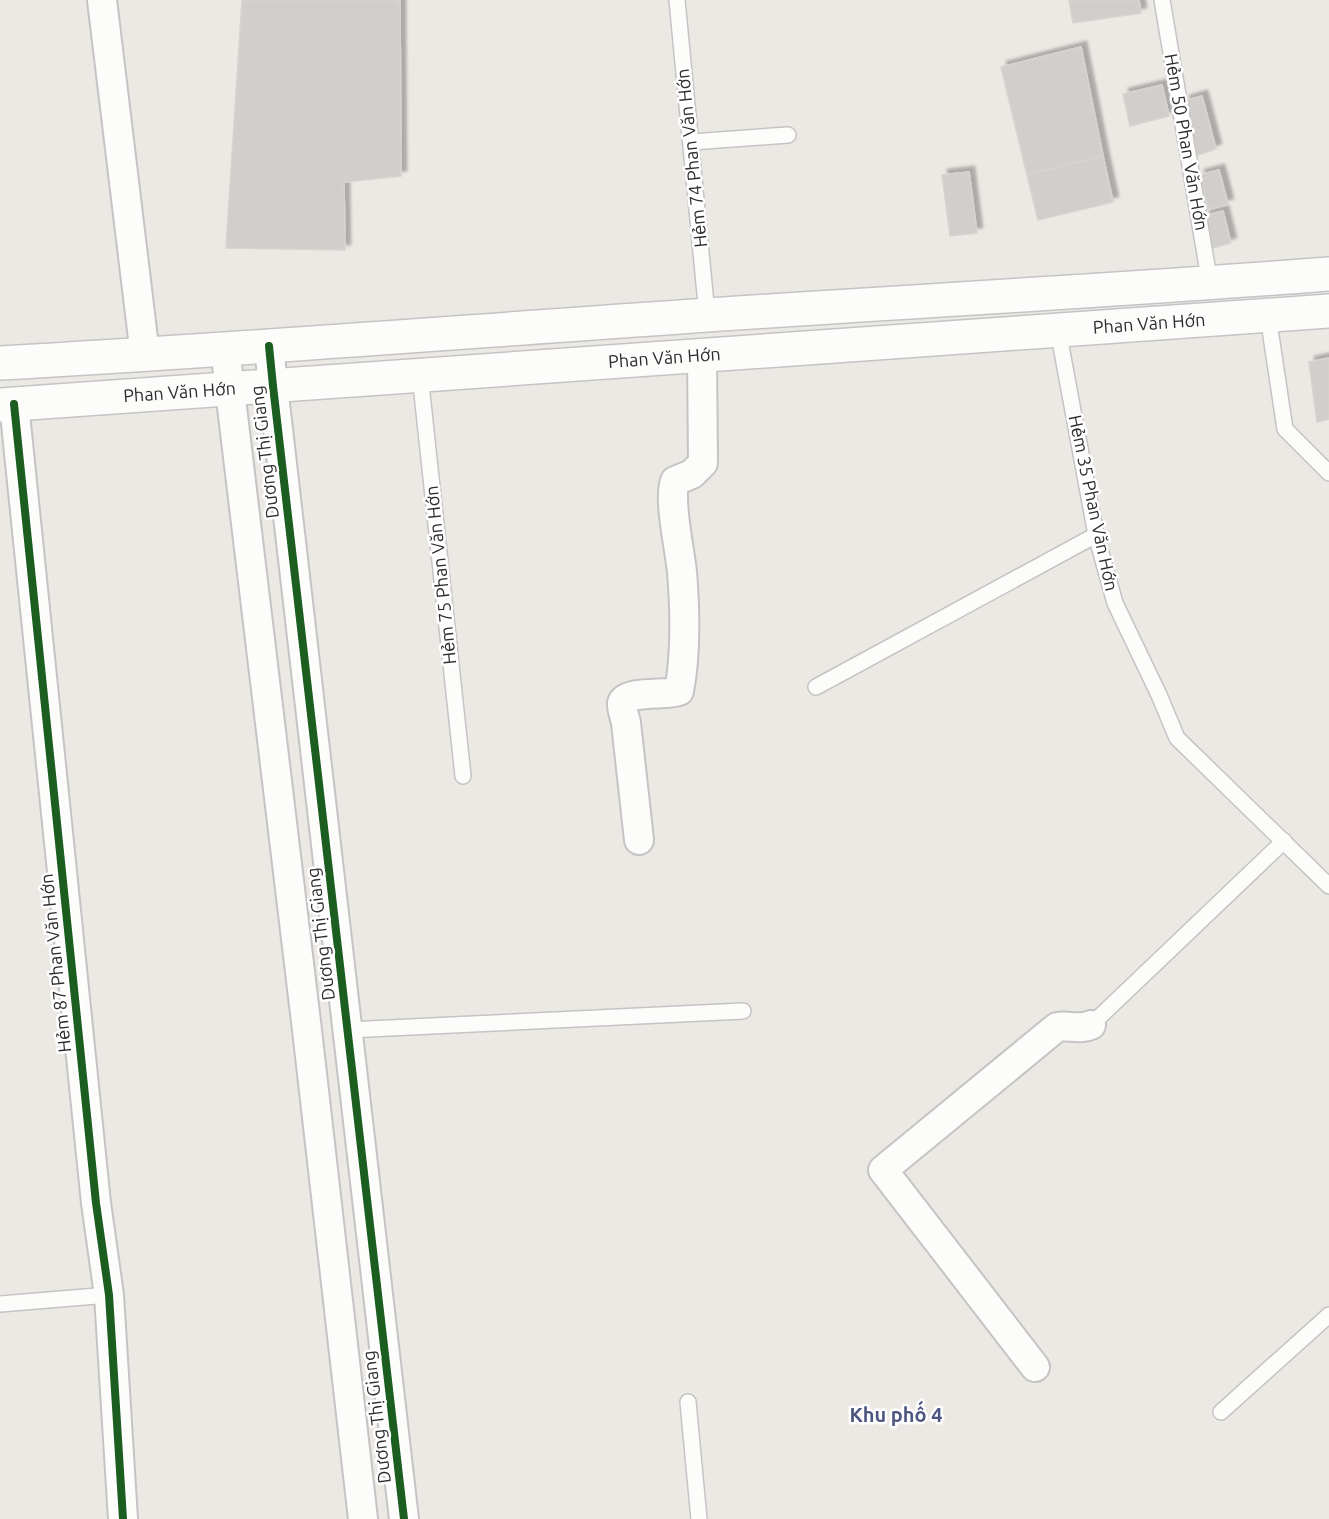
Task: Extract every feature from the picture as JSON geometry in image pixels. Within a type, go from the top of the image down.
[{"type":"main road","name":"Phan Văn Hớn","points":[[0,363],[146,355],[707,315],[1210,284],[1329,274]]},
{"type":"main road","name":"Phan Văn Hớn","points":[[7,404],[1329,311]]},
{"type":"street","points":[[102,0],[146,355]]},
{"type":"street","name":"Dương Thị Giang","points":[[269,346],[404,1519]]},
{"type":"street","name":"Dương Thị Giang","points":[[225,349],[363,1519]]},
{"type":"street","points":[[639,840],[622,704],[630,697],[647,693],[679,692],[684,637],[683,598],[673,487],[675,481],[692,474],[703,463],[702,355]]},
{"type":"street","name":"Hẻm 87 Phan Văn Hớn","points":[[7,404],[96,1203],[109,1295],[123,1519]]},
{"type":"street","points":[[1035,1367],[882,1170],[1056,1027],[1065,1025],[1083,1028],[1091,1025]]},
{"type":"street","points":[[307,1030],[348,1030]]},
{"type":"lane","name":"Hẻm 74 Phan Văn Hớn","points":[[677,0],[707,315]]},
{"type":"lane","name":"Hẻm 50 Phan Văn Hớn","points":[[1162,0],[1210,284]]},
{"type":"lane","points":[[691,142],[788,135]]},
{"type":"lane","points":[[1268,316],[1285,429],[1329,473]]},
{"type":"lane","name":"Hẻm 35 Phan Văn Hớn","points":[[1058,330],[1096,535],[1115,603],[1177,738],[1329,886]]},
{"type":"lane","name":"Hẻm 75 Phan Văn Hớn","points":[[420,375],[463,776]]},
{"type":"lane","points":[[816,687],[1096,535]]},
{"type":"lane","points":[[1091,1025],[1284,842]]},
{"type":"lane","points":[[348,1030],[743,1011]]},
{"type":"lane","points":[[0,1304],[109,1295]]},
{"type":"lane","points":[[1221,1412],[1329,1315]]},
{"type":"lane","points":[[688,1402],[699,1519]]},
{"type":"building","points":[[242,0],[400,0],[401,176],[344,182],[345,250],[226,248]]},
{"type":"building","points":[[1069,0],[1139,0],[1141,13],[1073,23]]},
{"type":"building","points":[[1081,47],[1103,156],[1027,175],[1001,67]]},
{"type":"building","points":[[1162,85],[1169,116],[1130,126],[1123,94]]},
{"type":"building","points":[[1202,96],[1216,149],[1198,155],[1184,101]]},
{"type":"building","points":[[1103,156],[1113,202],[1038,220],[1027,175]]},
{"type":"building","points":[[1219,170],[1228,204],[1208,209],[1199,175]]},
{"type":"building","points":[[969,172],[977,233],[950,236],[942,175]]},
{"type":"building","points":[[1223,211],[1231,243],[1213,248],[1204,216]]},
{"type":"building","points":[[1329,358],[1329,419],[1317,422],[1309,362]]},
{"type":"cycle path","points":[[269,346],[404,1519]]},
{"type":"cycle path","points":[[14,404],[96,1203],[109,1295],[123,1519]]},
{"type":"district","name":"Khu phố 4","points":[[896,1415]]}]
